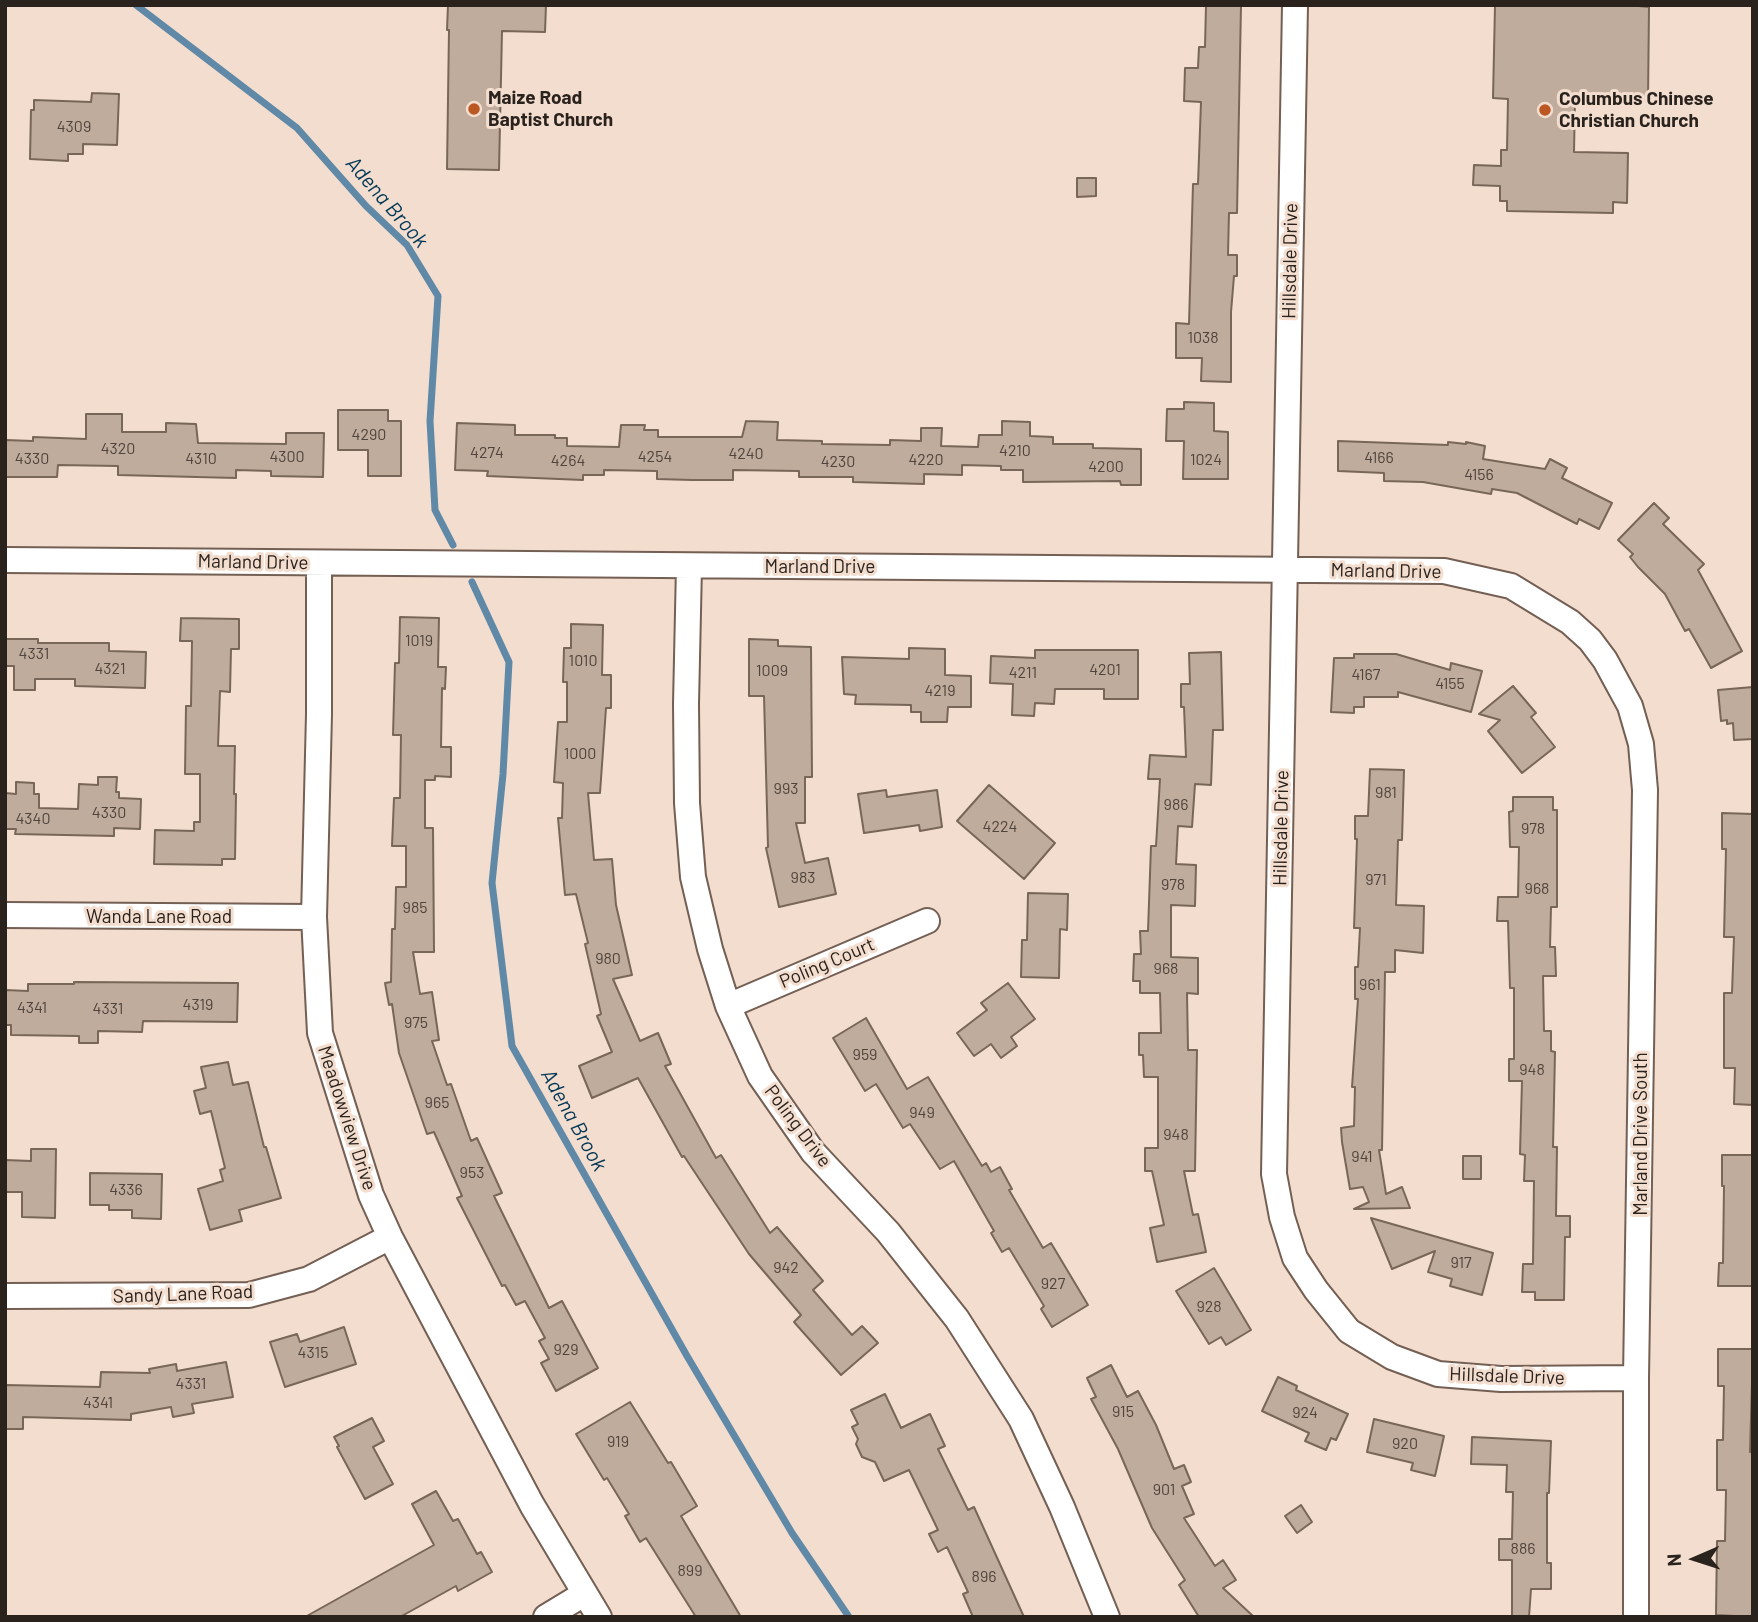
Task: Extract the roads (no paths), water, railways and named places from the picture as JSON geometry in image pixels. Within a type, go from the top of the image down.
[{"type":"street","name":"Hillsdale Drive","points":[[1295,5],[1274,1174],[1282,1217],[1295,1258],[1316,1290],[1349,1331],[1392,1357],[1438,1374],[1501,1379],[1636,1378]]},
{"type":"street","name":"Marland Drive","points":[[5,560],[1444,570],[1511,586],[1570,622],[1590,640],[1605,660]]},
{"type":"street","name":"Meadowview Drive","points":[[319,563],[319,714],[314,917],[320,1033],[371,1195],[390,1237],[532,1505],[599,1617]]},
{"type":"street","name":"Poling Drive","points":[[690,566],[686,704],[693,877],[709,949],[728,1006],[760,1076],[813,1152],[888,1232],[957,1319],[1021,1419],[1062,1507],[1107,1617]]},
{"type":"street","name":"Marland Drive South","points":[[1605,660],[1630,706],[1642,744],[1645,790],[1636,1378],[1636,1617]]},
{"type":"street","name":"Wanda Lane Road","points":[[5,915],[314,917]]},
{"type":"street","name":"Poling Court","points":[[728,1006],[927,921]]},
{"type":"street","name":"Sandy Lane Road","points":[[5,1296],[249,1295],[309,1279],[390,1237]]},
{"type":"street","points":[[546,1617],[584,1594]]},
{"type":"waterway","name":"Adena Brook","points":[[136,5],[297,128],[366,206],[407,245],[438,296],[430,421],[435,510],[453,545]]},
{"type":"waterway","name":"Adena Brook","points":[[472,582],[509,662],[503,774],[492,883],[512,1046],[687,1356],[792,1533],[849,1617]]},
{"type":"place","name":"Maize Road Baptist Church","points":[[474,109]]},
{"type":"place","name":"Columbus Chinese Christian Church","points":[[1545,110]]}]
